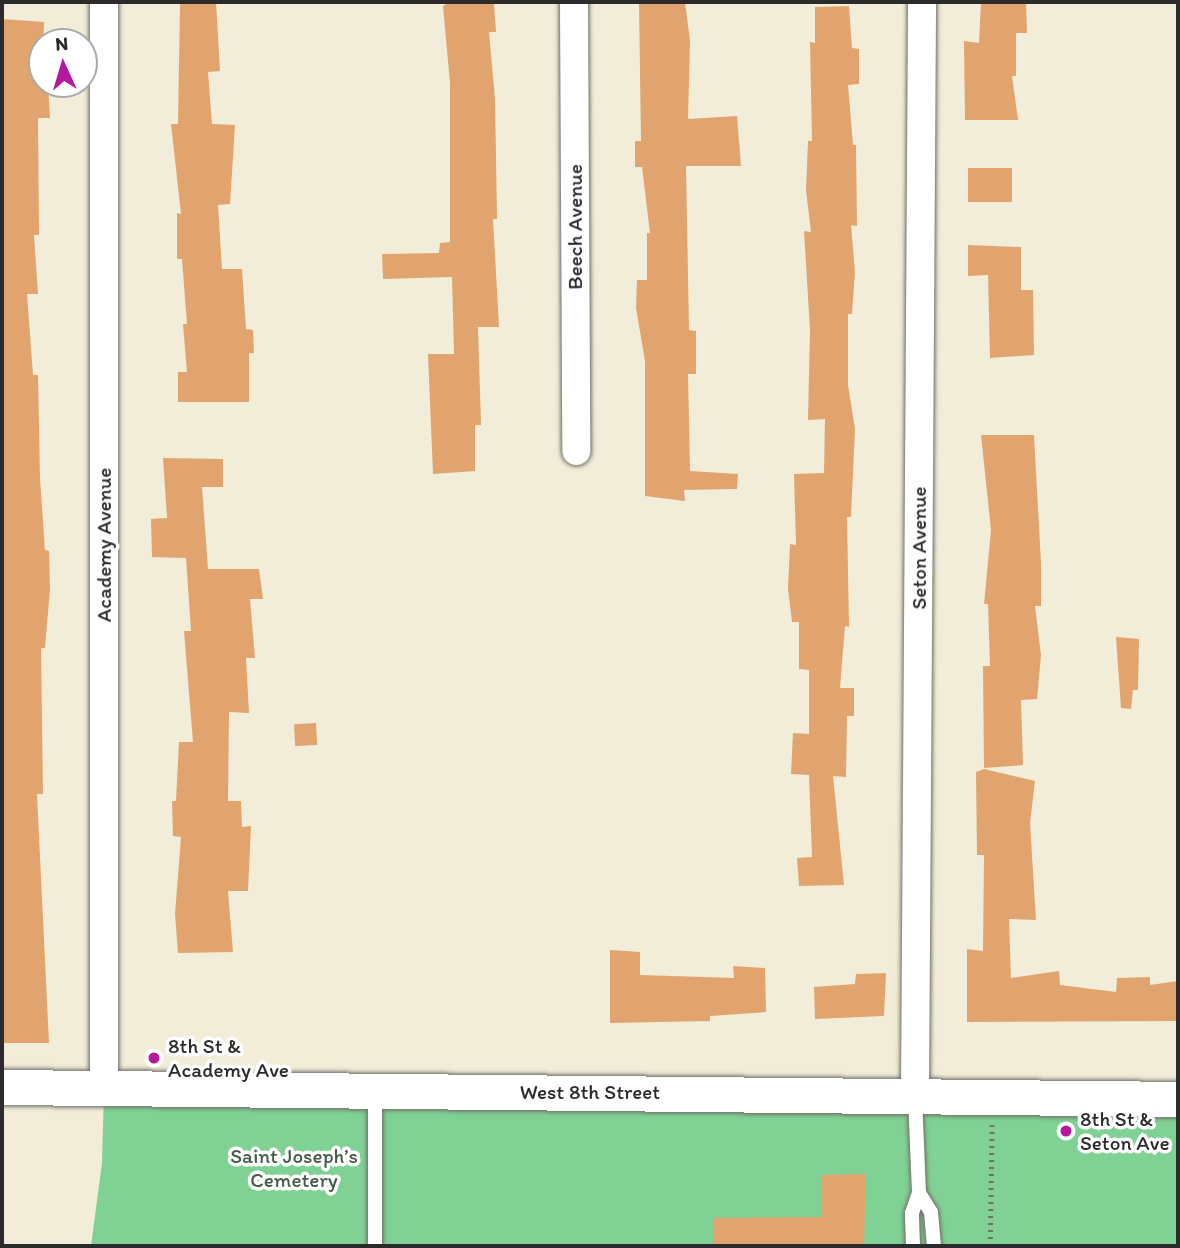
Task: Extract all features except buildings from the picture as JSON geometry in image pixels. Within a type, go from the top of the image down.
[{"type":"street","name":"Academy Avenue","points":[[104,2],[104,1088]]},
{"type":"street","name":"Beech Avenue","points":[[574,2],[576,451]]},
{"type":"street","name":"Seton Avenue","points":[[915,1095],[922,2]]},
{"type":"street","name":"West 8th Street","points":[[2,1087],[1178,1100]]},
{"type":"lane","points":[[375,1090],[375,1246]]},
{"type":"lane","points":[[913,1246],[912,1213],[919,1193],[915,1095]]},
{"type":"lane","points":[[919,1193],[931,1212],[934,1246]]},
{"type":"path","points":[[990,1246],[992,1096]]},
{"type":"green space","name":"Saint Joseph’s Cemetery","points":[[104,1088],[1178,1099],[1178,1246],[91,1246],[102,1163]]},
{"type":"place","name":"8th St & Academy Ave","points":[[154,1058]]},
{"type":"place","name":"8th St & Seton Ave","points":[[1066,1131]]}]
